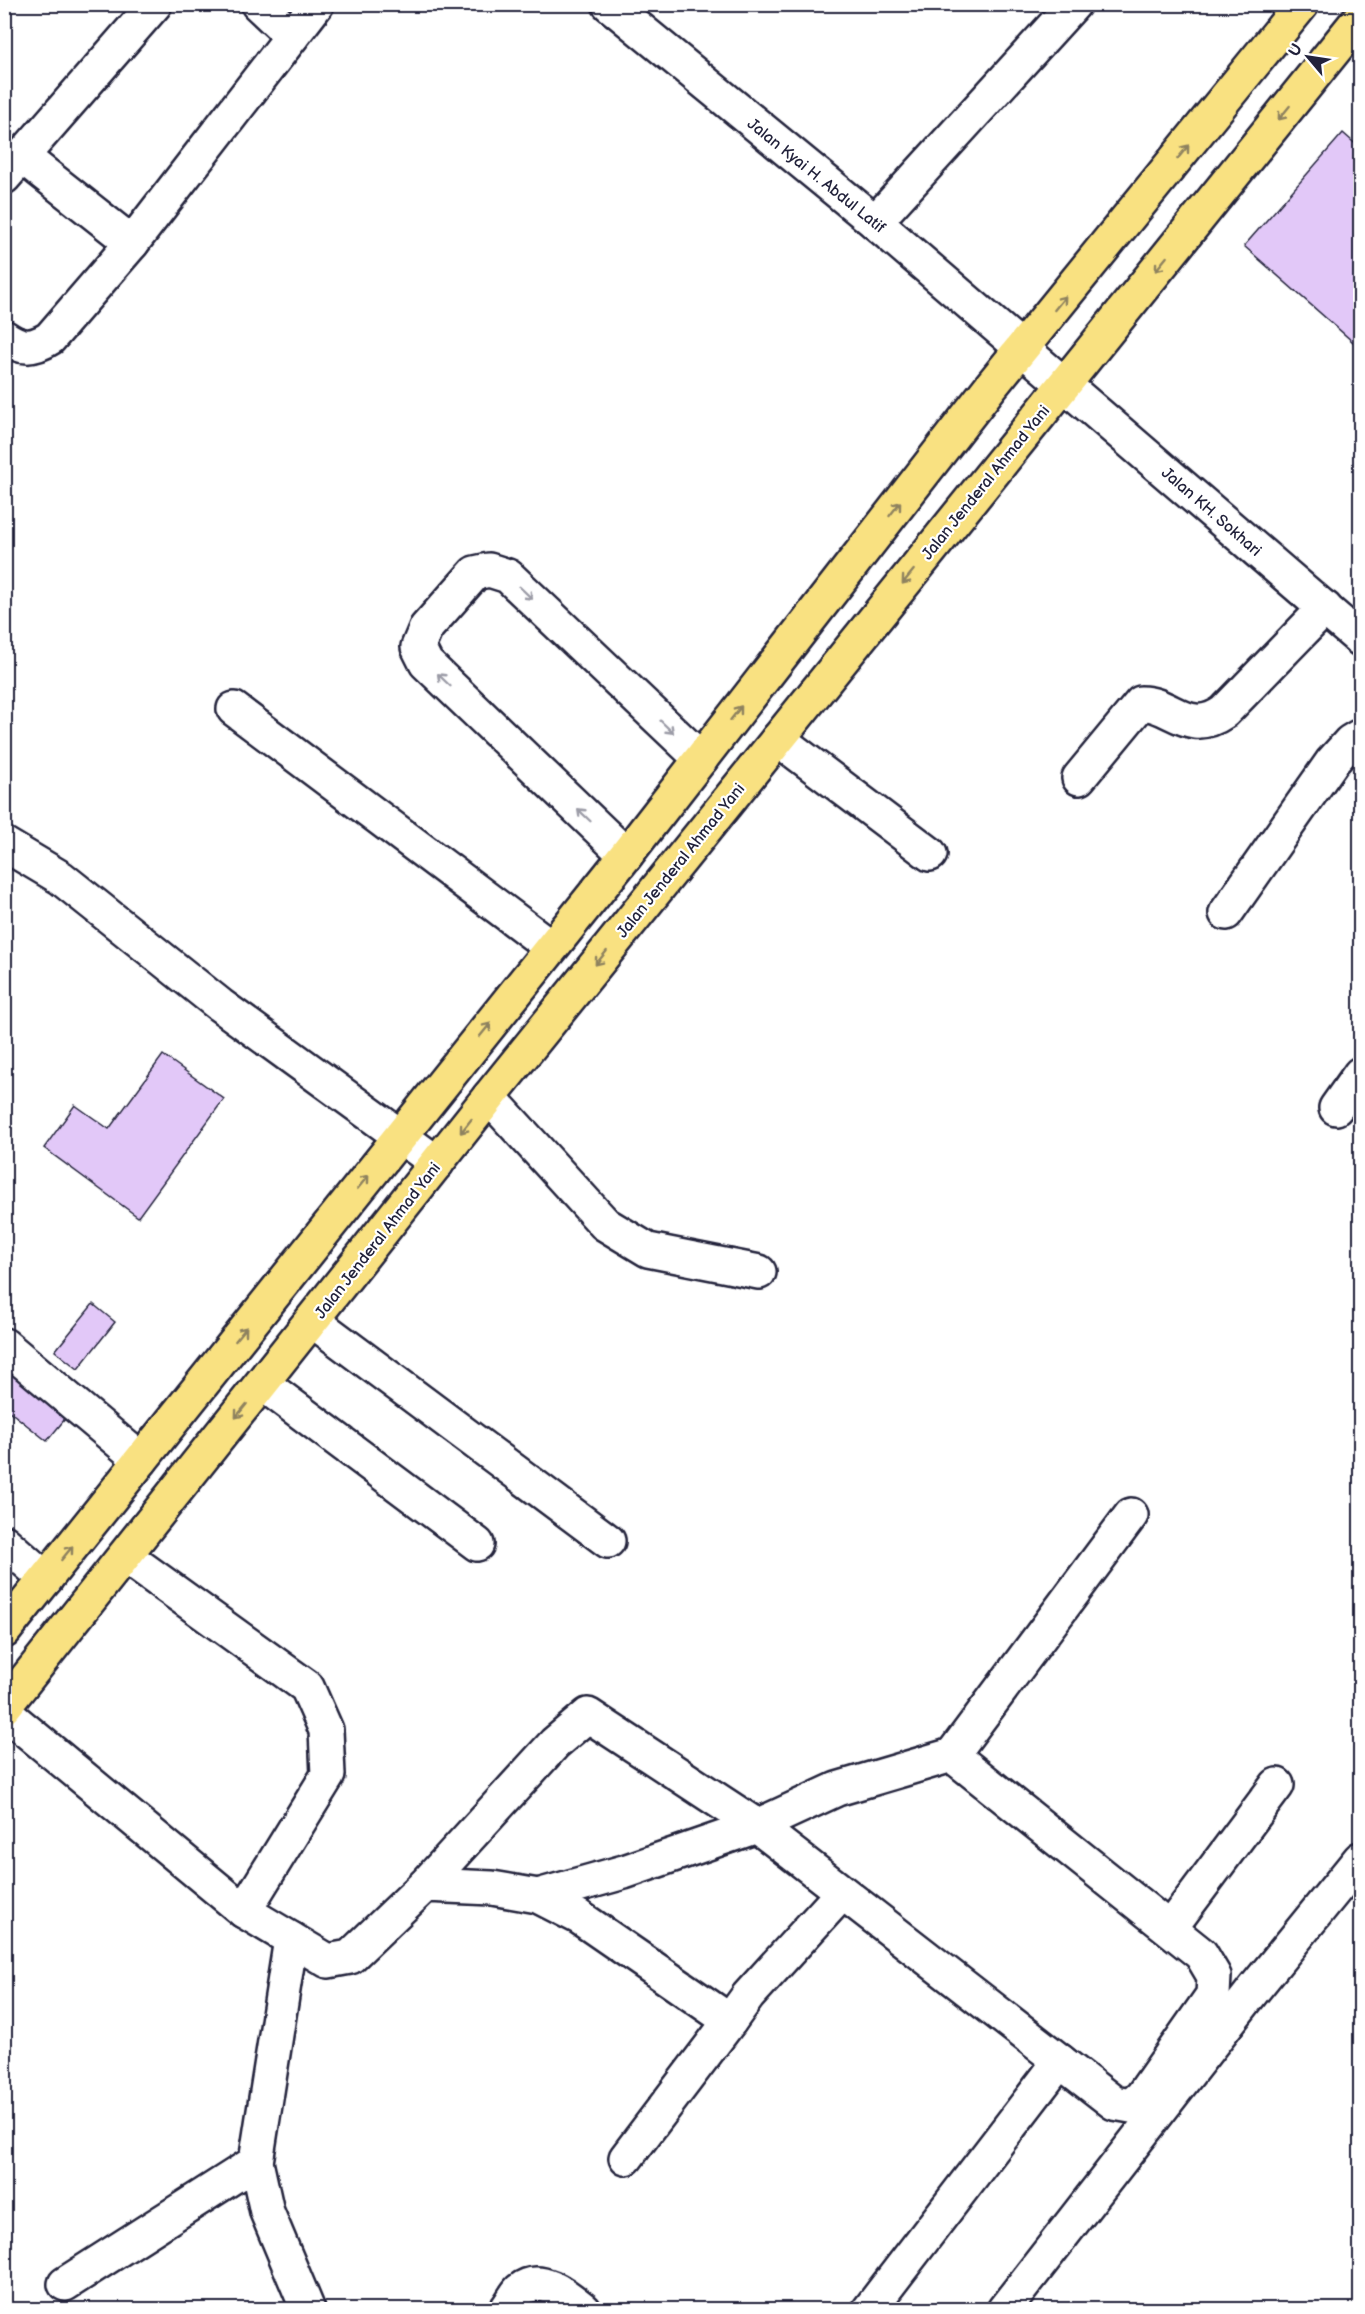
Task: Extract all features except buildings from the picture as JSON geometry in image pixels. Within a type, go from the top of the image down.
[{"type":"main road","points":[[4,1631],[626,855],[991,386],[1302,4]]},
{"type":"main road","name":"Jalan Jenderal Ahmad Yani","points":[[4,1707],[489,1097],[1360,18]]},
{"type":"street","points":[[132,243],[14,167],[155,4]]},
{"type":"street","points":[[258,4],[292,36]]},
{"type":"street","points":[[4,337],[15,345],[35,348],[50,338],[132,243],[317,4]]},
{"type":"street","points":[[875,222],[1074,4]]},
{"type":"street","name":"Jalan Kyai H. Abdul Latif","points":[[622,8],[1064,384]]},
{"type":"street","name":"Jalan KH. Sokhari","points":[[1064,384],[1360,639]]},
{"type":"street","points":[[626,855],[426,663],[418,647],[426,628],[475,573],[489,570],[508,576],[700,759]]},
{"type":"street","points":[[1079,778],[1141,703],[1151,703],[1179,718],[1213,720],[1224,712],[1325,608]]},
{"type":"street","points":[[234,709],[551,947]]},
{"type":"street","points":[[1226,913],[1332,762],[1350,742],[1360,736]]},
{"type":"street","points":[[778,740],[930,854]]},
{"type":"street","points":[[4,844],[61,878],[220,1005],[438,1162]]},
{"type":"street","points":[[1336,1108],[1360,1074]]},
{"type":"street","points":[[489,1097],[605,1224],[648,1251],[759,1272]]},
{"type":"street","points":[[313,1321],[608,1541]]},
{"type":"street","points":[[4,1345],[141,1460]]},
{"type":"street","points":[[263,1384],[477,1544]]},
{"type":"street","points":[[538,1896],[624,1872],[757,1826],[837,1789],[952,1755],[1131,1515]]},
{"type":"street","points":[[4,1542],[46,1579]]},
{"type":"street","points":[[125,1556],[307,1687],[326,1730],[328,1775],[244,1911]]},
{"type":"street","points":[[4,1712],[244,1911],[328,1961],[350,1957],[425,1885],[549,1749],[588,1715],[757,1826],[1114,2103],[1131,2106],[1142,2096],[1213,1995],[1214,1976],[1201,1954],[952,1755]]},
{"type":"street","points":[[1170,1929],[1277,1785]]},
{"type":"street","points":[[1004,2310],[1255,1988],[1360,1859]]},
{"type":"street","points":[[425,1885],[492,1888],[538,1896],[579,1917],[730,2020]]},
{"type":"street","points":[[626,2158],[748,1996],[842,1893]]},
{"type":"street","points":[[291,1939],[256,2162],[267,2212],[308,2310]]},
{"type":"street","points":[[869,2310],[1060,2061]]},
{"type":"street","points":[[65,2284],[256,2162]]},
{"type":"street","points":[[506,2310],[521,2289],[540,2284],[561,2292],[584,2310]]}]
